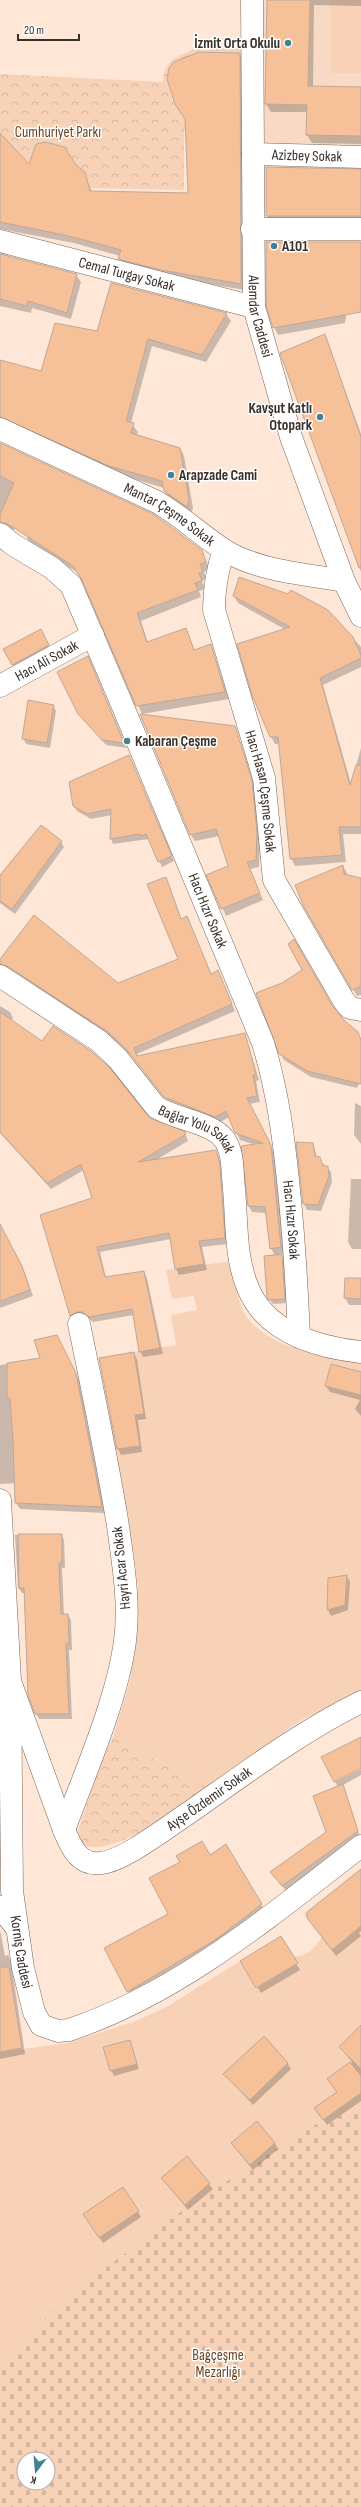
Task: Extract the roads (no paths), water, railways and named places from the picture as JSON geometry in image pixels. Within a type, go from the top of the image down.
[{"type":"street","name":"Alemdar Caddesi","points":[[252,0],[252,229],[254,307],[291,437],[344,581],[361,616]]},
{"type":"street","name":"Azizbey Sokak","points":[[253,154],[361,157]]},
{"type":"street","points":[[252,229],[361,229]]},
{"type":"street","name":"Cemal Turgay Sokak","points":[[0,241],[254,307]]},
{"type":"street","name":"Mantar Çeşme Sokak","points":[[0,429],[157,502],[182,516],[224,550],[270,567],[344,581]]},
{"type":"street","name":"Hacı Hızır Sokak","points":[[0,534],[12,544],[52,568],[70,585],[93,635],[245,1000],[270,1066],[282,1118],[297,1278],[299,1337]]},
{"type":"street","name":"Hacı Hasan Çeşme Sokak","points":[[224,550],[217,570],[214,591],[214,610],[264,778],[274,880],[344,1001],[350,1008],[361,1010]]},
{"type":"street","name":"Hacı Ali Sokak","points":[[0,686],[93,635]]},
{"type":"street","name":"Bağlar Yolu Sokak","points":[[0,976],[99,1041],[118,1059],[156,1107],[163,1112],[207,1128],[223,1138],[231,1157],[241,1264],[247,1287],[263,1312],[278,1326],[299,1337],[361,1352]]},
{"type":"street","name":"Hayri Acar Sokak","points":[[64,1830],[120,1670],[126,1640],[126,1581],[109,1470],[79,1324]]},
{"type":"street","name":"Korniş Caddesi","points":[[0,1500],[10,1681],[10,1860],[16,1926],[22,1968],[37,2020],[41,2026],[48,2029],[68,2030],[132,2005],[220,1952],[361,1846]]},
{"type":"street","name":"Ayşe Özdemir Sokak","points":[[10,1681],[64,1830],[74,1853],[83,1859],[102,1863],[112,1860],[147,1841],[294,1739],[361,1702]]},
{"type":"street","points":[[0,1907],[16,1926]]},
{"type":"place","name":"İzmit Orta Okulu","points":[[288,43]]},
{"type":"place","name":"A101","points":[[274,246]]},
{"type":"place","name":"Kavşut Katlı Otopark","points":[[320,417]]},
{"type":"place","name":"Arapzade Cami","points":[[171,475]]},
{"type":"place","name":"Kabaran Çeşme","points":[[127,741]]},
{"type":"park label","name":"Cumhuriyet Parkı","points":[[58,132]]},
{"type":"park label","name":"Bağçeşme Mezarlığı","points":[[218,2364]]}]
